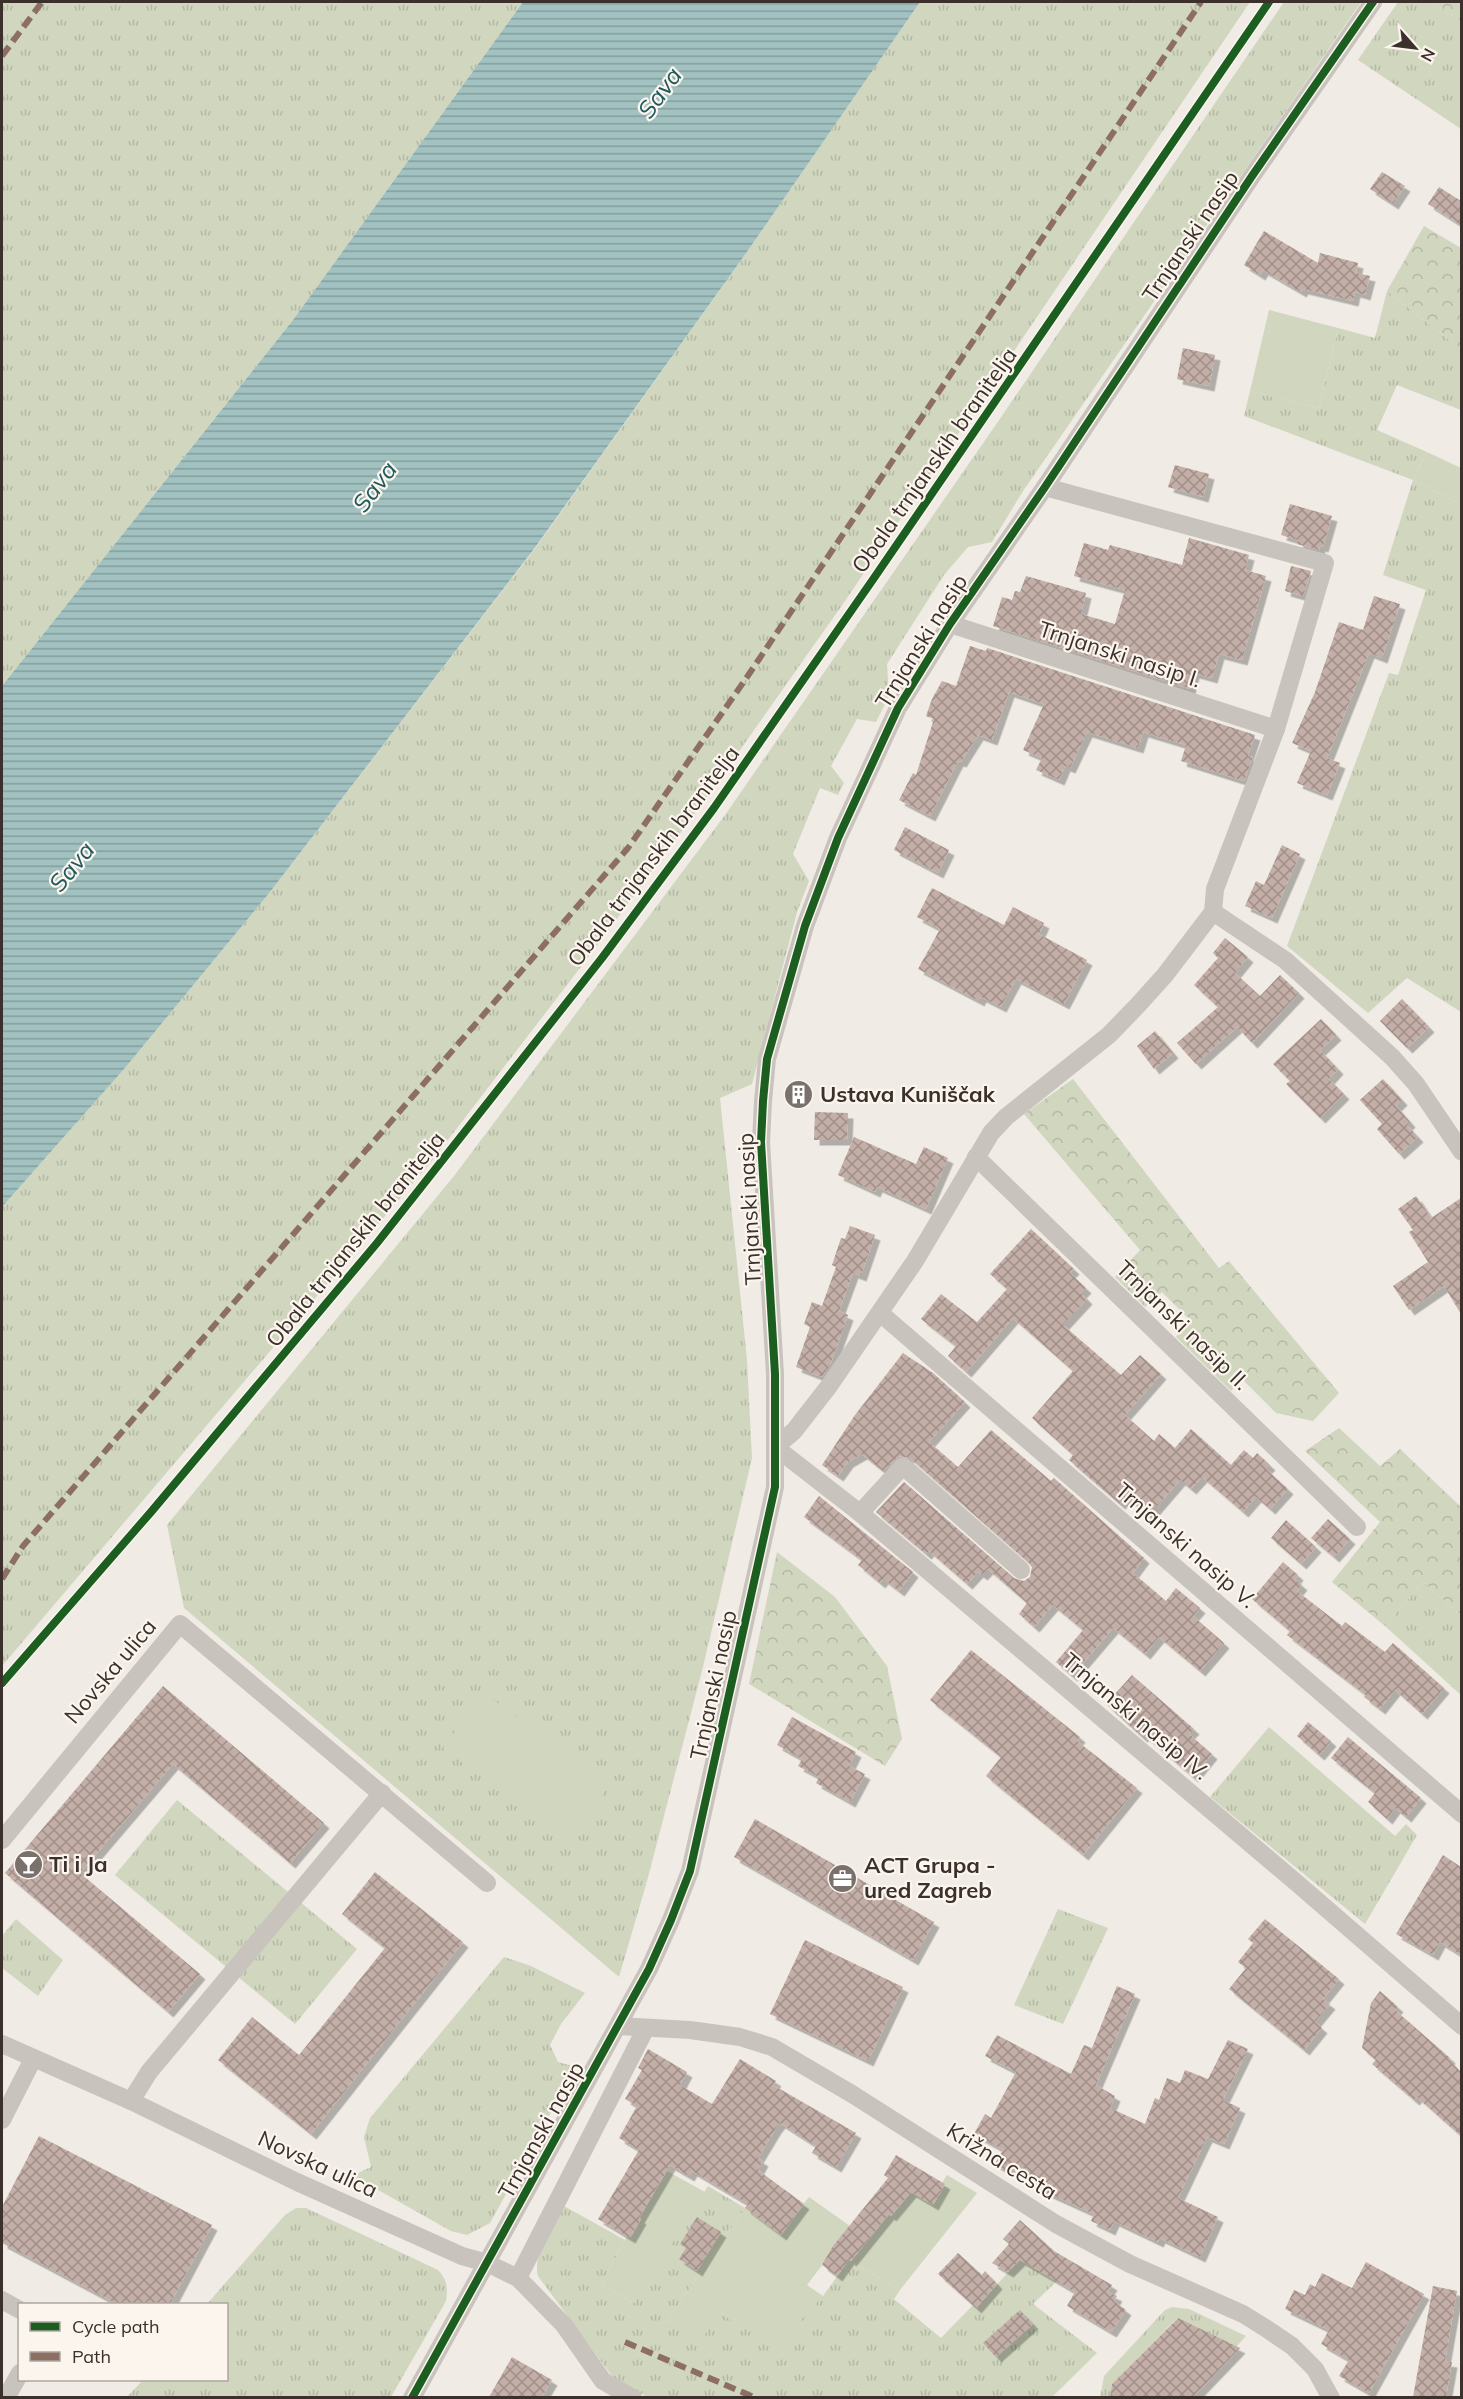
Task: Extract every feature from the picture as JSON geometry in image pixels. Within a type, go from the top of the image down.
[{"type":"street","name":"Trnjanski nasip","points":[[412,2397],[619,2026],[649,1969],[690,1871],[774,1487],[775,1374],[761,1142],[767,1059],[805,926],[838,838],[898,708],[950,624],[1045,487],[1252,176],[1373,2]]},
{"type":"street","points":[[775,1447],[794,1431],[808,1414],[879,1313],[943,1217],[991,1134],[1006,1118],[1109,1035],[1165,975],[1213,912],[1215,890],[1276,729],[1325,563],[1045,487]]},
{"type":"street","name":"Trnjanski nasip I.","points":[[950,624],[1276,729]]},
{"type":"street","points":[[1213,912],[1285,960],[1392,1057],[1416,1084],[1461,1152]]},
{"type":"street","name":"Trnjanski nasip II.","points":[[976,1157],[1357,1527]]},
{"type":"street","name":"Trnjanski nasip V.","points":[[879,1313],[1461,1814]]},
{"type":"street","name":"Trnjanski nasip IV.","points":[[775,1447],[860,1513],[1298,1884],[1461,2026]]},
{"type":"street","points":[[860,1513],[903,1466],[1021,1570]]},
{"type":"street","name":"Novska ulica","points":[[2,1840],[180,1624],[487,1882]]},
{"type":"street","points":[[131,2102],[148,2072],[382,1793]]},
{"type":"street","name":"Križna cesta","points":[[619,2026],[690,2030],[740,2037],[786,2054],[1056,2224],[1130,2264],[1243,2314],[1292,2346],[1314,2369],[1331,2397]]},
{"type":"street","name":"Trnjanski nasip","points":[[518,2278],[646,2028]]},
{"type":"street","name":"Novska ulica","points":[[2,2044],[131,2102],[297,2182],[462,2256],[487,2263]]},
{"type":"street","points":[[2,2120],[33,2059]]},
{"type":"street","points":[[487,2263],[518,2278],[564,2325],[603,2381],[633,2397]]},
{"type":"street","points":[[2,2300],[18,2309]]},
{"type":"street","points":[[6,2397],[18,2376]]},
{"type":"green space","points":[[2,2],[523,2],[293,320],[2,686]]},
{"type":"green space","points":[[920,2],[1250,2],[845,601],[704,801],[593,951],[431,1162],[2,1666],[2,1207],[125,1068],[270,892],[534,550],[749,249]]},
{"type":"green space","points":[[1284,2],[1361,2],[1023,491],[992,542],[968,547],[944,575],[887,664],[889,696],[876,722],[857,719],[831,766],[844,783],[838,795],[820,788],[793,854],[809,881],[797,912],[752,1084],[720,1098],[747,1360],[752,1458],[703,1667],[647,1881],[619,1977],[184,1608],[167,1525],[454,1176],[725,815],[995,426]]},
{"type":"green space","points":[[1398,2],[1432,2],[1461,21],[1461,129],[1358,60]]},
{"type":"green space","points":[[1432,2],[1461,2],[1461,21]]},
{"type":"green space","points":[[1424,226],[1461,248],[1461,349],[1387,291]]},
{"type":"green space","points":[[1387,291],[1461,349],[1461,410],[1397,385],[1377,430],[1427,452],[1413,480],[1244,416],[1250,391],[1319,408],[1338,328],[1375,338]]},
{"type":"green space","points":[[1269,310],[1338,328],[1319,408],[1250,391]]},
{"type":"green space","points":[[1427,452],[1461,468],[1461,505],[1413,480]]},
{"type":"green space","points":[[1413,480],[1461,505],[1461,1012],[1407,978],[1368,1013],[1287,946],[1389,673],[1398,675],[1426,590],[1383,575]]},
{"type":"green space","points":[[1073,1079],[1219,1268],[1229,1261],[1339,1393],[1313,1421],[1276,1413],[1242,1379],[1231,1391],[1176,1337],[1190,1320],[1162,1292],[1145,1307],[1115,1277],[1140,1250],[1024,1114]]},
{"type":"green space","points":[[1339,1428],[1380,1466],[1400,1449],[1461,1507],[1461,1615],[1423,1582],[1385,1626],[1332,1582],[1380,1522],[1305,1451]]},
{"type":"green space","points":[[777,1552],[835,1597],[887,1666],[902,1739],[885,1766],[749,1684]]},
{"type":"green space","points":[[1423,1582],[1461,1615],[1461,1695],[1385,1626]]},
{"type":"green space","points":[[484,1693],[609,1786],[568,1841],[443,1748]]},
{"type":"green space","points":[[1269,1727],[1395,1836],[1406,1824],[1417,1835],[1365,1924],[1210,1797]]},
{"type":"green space","points":[[177,1800],[357,1949],[295,2024],[115,1875]]},
{"type":"green space","points":[[1058,1909],[1108,1928],[1063,2024],[1014,2005]]},
{"type":"green space","points":[[16,1919],[63,1960],[38,1996],[2,1968],[2,1936]]},
{"type":"green space","points":[[504,1957],[531,1966],[585,1993],[561,2024],[550,2045],[558,2062],[576,2067],[490,2223],[467,2235],[451,2231],[364,2182],[336,2177],[356,2174],[371,2167],[364,2137],[370,2118]]},
{"type":"green space","points":[[667,2171],[705,2192],[634,2303],[601,2285],[627,2236],[631,2237],[641,2219],[639,2218]]},
{"type":"green space","points":[[947,2175],[977,2193],[900,2290],[851,2261],[889,2214],[891,2216],[911,2192],[933,2205],[945,2185],[942,2183]]},
{"type":"green space","points":[[708,2186],[745,2208],[667,2321],[700,2339],[721,2313],[823,2296],[851,2261],[900,2290],[894,2299],[941,2338],[973,2305],[976,2308],[1021,2258],[1057,2281],[1033,2304],[1097,2353],[1052,2397],[647,2397],[614,2379],[538,2276],[538,2259],[545,2240],[564,2206],[625,2240],[601,2285],[634,2303]]},
{"type":"green space","points":[[809,2197],[850,2226],[834,2246],[851,2261],[841,2271],[826,2260],[807,2285],[823,2296],[776,2348],[721,2314],[700,2340],[667,2321],[745,2208],[781,2234]]},
{"type":"green space","points":[[296,2208],[306,2208],[438,2270],[443,2277],[447,2288],[446,2301],[391,2397],[127,2397],[142,2381],[228,2381],[228,2303],[208,2303],[285,2215]]},
{"type":"green space","points":[[1172,2307],[1189,2309],[1246,2336],[1236,2347],[1177,2318],[1112,2384],[1110,2397],[1100,2398],[1104,2376],[1165,2310]]},
{"type":"water","name":"Sava","points":[[523,2],[920,2],[749,249],[534,549],[270,892],[125,1068],[2,1207],[2,686],[293,320]]},
{"type":"building","points":[[1382,172],[1405,186],[1393,204],[1370,189]]},
{"type":"building","points":[[1439,187],[1461,201],[1461,225],[1428,204]]},
{"type":"building","points":[[1264,231],[1318,263],[1320,253],[1358,263],[1356,273],[1370,276],[1365,295],[1355,292],[1353,301],[1303,289],[1301,292],[1263,270],[1260,275],[1244,265]]},
{"type":"building","points":[[1183,348],[1215,355],[1209,386],[1177,379]]},
{"type":"building","points":[[1175,465],[1209,474],[1203,497],[1168,487]]},
{"type":"building","points":[[1290,504],[1332,516],[1323,547],[1320,546],[1319,550],[1297,544],[1298,540],[1281,535]]},
{"type":"building","points":[[1189,538],[1249,555],[1245,570],[1266,576],[1242,660],[1219,654],[1212,678],[1194,673],[1190,689],[993,626],[1002,597],[1012,600],[1015,591],[1020,592],[1026,576],[1086,593],[1081,614],[1115,624],[1125,590],[1074,576],[1084,543],[1108,550],[1110,545],[1182,565]]},
{"type":"building","points":[[1291,566],[1311,571],[1303,596],[1285,591]]},
{"type":"building","points":[[1374,596],[1400,604],[1382,658],[1369,653],[1327,758],[1340,763],[1327,795],[1297,783],[1311,751],[1292,743],[1315,692],[1339,622],[1363,630]]},
{"type":"building","points":[[970,646],[986,651],[987,648],[1255,735],[1248,756],[1253,757],[1244,781],[1181,761],[1186,745],[1143,732],[1138,748],[1087,732],[1070,768],[1065,766],[1059,780],[1036,770],[1042,758],[1023,750],[1044,704],[1009,692],[992,740],[978,735],[961,762],[958,761],[930,816],[899,800],[913,773],[916,775],[934,719],[926,716],[932,699],[942,681],[956,686]]},
{"type":"building","points":[[905,827],[949,850],[938,873],[894,850]]},
{"type":"building","points":[[1282,845],[1300,854],[1272,918],[1245,906],[1256,881],[1264,885]]},
{"type":"building","points":[[932,888],[1004,925],[1013,907],[1044,923],[1039,934],[1087,960],[1064,1004],[1016,979],[1001,1007],[981,997],[979,1001],[918,969],[940,929],[917,917]]},
{"type":"building","points":[[1225,938],[1248,957],[1235,973],[1260,996],[1280,975],[1299,993],[1252,1043],[1237,1027],[1196,1064],[1177,1043],[1218,1007],[1194,985],[1218,958],[1213,953]]},
{"type":"building","points":[[1402,999],[1429,1027],[1407,1048],[1380,1021]]},
{"type":"building","points":[[1321,1019],[1336,1035],[1320,1050],[1338,1069],[1329,1079],[1344,1094],[1320,1118],[1286,1084],[1290,1081],[1273,1064]]},
{"type":"building","points":[[1155,1031],[1173,1053],[1154,1069],[1137,1046]]},
{"type":"building","points":[[1383,1079],[1402,1100],[1396,1106],[1410,1122],[1407,1125],[1418,1137],[1399,1154],[1377,1129],[1382,1124],[1360,1100]]},
{"type":"building","points":[[815,1112],[848,1113],[847,1140],[814,1140]]},
{"type":"building","points":[[854,1137],[916,1164],[924,1147],[948,1158],[926,1209],[877,1187],[875,1192],[838,1175]]},
{"type":"building","points":[[1416,1196],[1431,1218],[1461,1198],[1461,1314],[1444,1286],[1409,1310],[1393,1286],[1428,1262],[1409,1232],[1413,1230],[1398,1209]]},
{"type":"building","points":[[850,1226],[875,1235],[861,1276],[853,1273],[839,1311],[848,1315],[830,1365],[822,1377],[796,1367],[810,1327],[804,1324],[812,1302],[822,1306],[836,1267],[832,1265],[841,1238],[845,1239]]},
{"type":"building","points":[[1031,1229],[1074,1269],[1070,1273],[1086,1288],[1081,1293],[1087,1299],[1063,1325],[1121,1375],[1140,1355],[1161,1374],[1125,1415],[1154,1441],[1159,1434],[1175,1448],[1191,1429],[1231,1465],[1244,1450],[1253,1458],[1257,1453],[1270,1465],[1266,1469],[1288,1489],[1270,1509],[1256,1497],[1243,1512],[1202,1477],[1191,1489],[1180,1480],[1149,1516],[1126,1497],[1120,1504],[1069,1460],[1073,1455],[1032,1418],[1073,1371],[1013,1318],[966,1372],[948,1356],[956,1346],[921,1319],[941,1294],[977,1322],[1007,1289],[990,1274]]},
{"type":"building","points":[[903,1353],[933,1373],[965,1402],[929,1442],[958,1467],[991,1430],[1051,1481],[1054,1478],[1144,1558],[1133,1573],[1166,1601],[1176,1588],[1200,1608],[1193,1616],[1224,1643],[1200,1671],[1159,1637],[1145,1654],[1113,1628],[1072,1676],[1056,1662],[1083,1630],[1053,1605],[1034,1627],[1019,1614],[1027,1603],[988,1569],[982,1575],[978,1572],[967,1584],[929,1551],[926,1554],[876,1512],[904,1482],[1014,1578],[1024,1581],[1030,1577],[1032,1567],[1028,1562],[910,1458],[899,1456],[883,1471],[862,1454],[848,1462],[838,1476],[822,1465],[855,1415]]},
{"type":"building","points":[[819,1496],[913,1572],[899,1591],[883,1579],[880,1583],[858,1565],[862,1560],[804,1517]]},
{"type":"building","points":[[1328,1519],[1350,1539],[1334,1557],[1311,1538]]},
{"type":"building","points":[[1286,1520],[1316,1547],[1301,1564],[1271,1538]]},
{"type":"building","points":[[1283,1562],[1298,1575],[1295,1579],[1302,1585],[1297,1591],[1342,1626],[1345,1622],[1385,1652],[1393,1643],[1444,1688],[1422,1714],[1395,1690],[1380,1709],[1364,1697],[1366,1695],[1287,1635],[1290,1631],[1252,1599]]},
{"type":"building","points":[[971,1650],[1080,1737],[1077,1741],[1137,1788],[1083,1855],[986,1776],[1001,1757],[930,1700]]},
{"type":"building","points":[[1132,1675],[1194,1729],[1189,1734],[1212,1754],[1193,1777],[1144,1735],[1142,1737],[1106,1704]]},
{"type":"building","points":[[163,1686],[324,1823],[290,1863],[173,1764],[80,1873],[200,1974],[168,2012],[5,1873]]},
{"type":"building","points":[[792,1717],[856,1752],[849,1766],[865,1774],[850,1802],[816,1783],[819,1777],[798,1766],[802,1759],[777,1745]]},
{"type":"building","points":[[1308,1722],[1331,1741],[1319,1755],[1297,1736]]},
{"type":"building","points":[[1348,1737],[1421,1798],[1406,1817],[1395,1808],[1387,1819],[1368,1802],[1375,1793],[1331,1758]]},
{"type":"building","points":[[755,1819],[934,1922],[913,1960],[734,1857]]},
{"type":"building","points":[[1443,1855],[1461,1867],[1461,1955],[1440,1942],[1433,1955],[1396,1934]]},
{"type":"building","points":[[375,1872],[463,1942],[311,2134],[218,2060],[252,2017],[299,2055],[385,1948],[342,1914]]},
{"type":"building","points":[[1265,1919],[1339,1979],[1323,1999],[1330,2004],[1315,2022],[1322,2028],[1304,2050],[1229,1989],[1246,1968],[1238,1962],[1253,1943],[1248,1939]]},
{"type":"building","points":[[805,1940],[903,1987],[868,2061],[770,2014]]},
{"type":"building","points":[[1117,1986],[1135,1994],[1096,2085],[1115,2096],[1110,2108],[1145,2124],[1155,2098],[1159,2100],[1167,2078],[1180,2083],[1185,2070],[1208,2079],[1228,2040],[1248,2049],[1223,2100],[1240,2108],[1224,2144],[1207,2137],[1178,2198],[1218,2217],[1200,2257],[1160,2238],[1158,2242],[1114,2221],[1110,2230],[1091,2221],[1094,2214],[1032,2186],[995,2164],[1003,2150],[974,2134],[985,2114],[991,2118],[1016,2072],[985,2056],[997,2035],[1071,2074],[1084,2045],[1092,2048]]},
{"type":"building","points":[[1380,1991],[1398,2007],[1395,2010],[1450,2058],[1449,2060],[1461,2072],[1461,2136],[1417,2097],[1414,2100],[1372,2064],[1376,2060],[1362,2048],[1371,2003]]},
{"type":"building","points":[[648,2049],[687,2072],[680,2085],[712,2104],[740,2059],[776,2081],[773,2085],[856,2133],[836,2167],[812,2153],[816,2146],[780,2123],[776,2128],[758,2158],[763,2161],[758,2170],[804,2204],[781,2235],[745,2208],[748,2204],[692,2171],[689,2176],[670,2165],[630,2238],[598,2219],[639,2150],[619,2138],[637,2106],[625,2099],[642,2070],[638,2068]]},
{"type":"building","points":[[39,2136],[212,2225],[171,2303],[115,2303],[2,2243],[2,2207]]},
{"type":"building","points":[[896,2155],[945,2184],[933,2205],[911,2192],[891,2216],[889,2214],[851,2261],[849,2259],[837,2276],[822,2265],[833,2246],[888,2178],[884,2175]]},
{"type":"building","points":[[697,2217],[721,2232],[697,2271],[679,2259],[686,2248],[680,2244]]},
{"type":"building","points":[[1020,2220],[1054,2251],[1112,2285],[1108,2292],[1117,2296],[1114,2301],[1126,2310],[1111,2332],[1067,2306],[1075,2292],[1020,2260],[1008,2272],[992,2263],[1009,2244],[1003,2239]]},
{"type":"building","points":[[958,2253],[982,2275],[985,2271],[997,2284],[976,2308],[938,2274]]},
{"type":"building","points":[[1366,2262],[1424,2294],[1369,2393],[1339,2376],[1349,2360],[1321,2344],[1329,2330],[1285,2309],[1294,2290],[1305,2295],[1310,2284],[1315,2287],[1322,2273],[1352,2288]]},
{"type":"building","points":[[1433,2286],[1457,2291],[1445,2361],[1452,2362],[1446,2397],[1413,2397]]},
{"type":"building","points":[[1020,2310],[1033,2324],[996,2357],[983,2343]]},
{"type":"building","points":[[1178,2318],[1240,2348],[1193,2397],[1110,2397],[1112,2384]]},
{"type":"building","points":[[512,2357],[552,2380],[542,2397],[489,2397]]},
{"type":"marked path","points":[[2,56],[42,2]]},
{"type":"marked path","points":[[2,1579],[23,1546],[628,848],[745,680],[1201,2]]},
{"type":"marked path","points":[[625,2342],[756,2398]]},
{"type":"cycle path","name":"Obala trnjanskih branitelja","points":[[2,1683],[151,1512],[377,1243],[602,958],[714,808],[1269,2]]},
{"type":"cycle path","points":[[412,2398],[649,1969],[690,1871],[775,1487],[775,1374],[761,1142],[767,1059],[805,926],[838,838],[898,708],[950,624],[1045,487],[1252,176],[1373,2]]},
{"type":"place","name":"Ustava Kuniščak","points":[[799,1094]]},
{"type":"place","name":"Ti i Ja","points":[[28,1864]]},
{"type":"place","name":"ACT Grupa - ured Zagreb","points":[[843,1878]]}]
